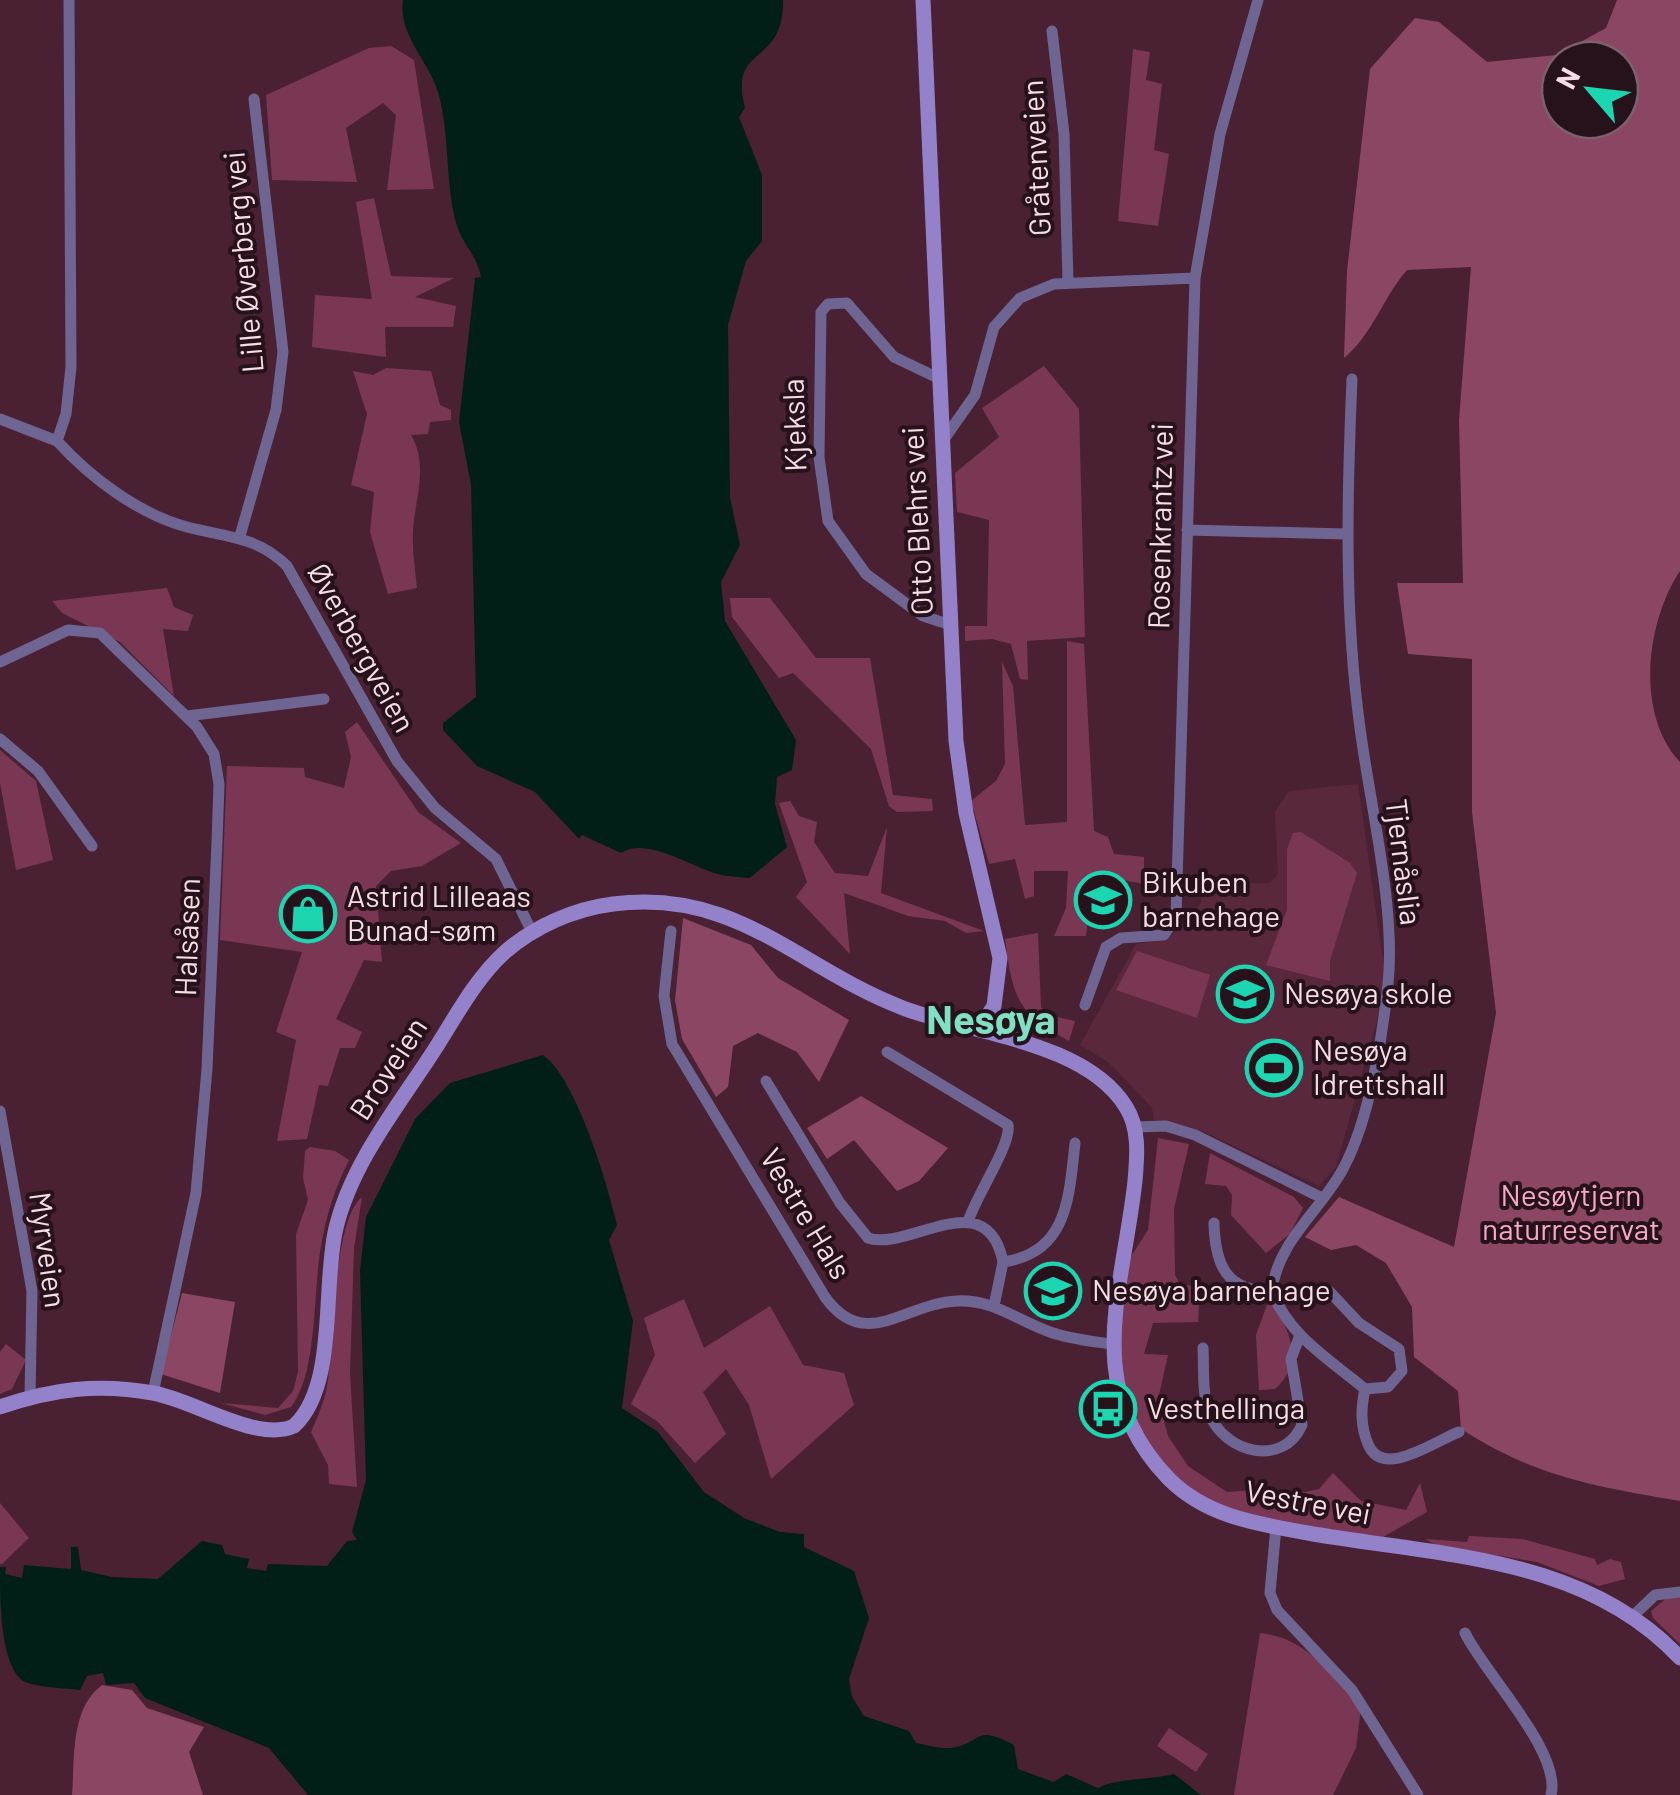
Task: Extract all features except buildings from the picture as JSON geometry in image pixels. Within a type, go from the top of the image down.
[{"type":"street","points":[[0,419],[57,441],[66,414],[71,367],[69,0]]},
{"type":"street","name":"Otto Blehrs vei","points":[[923,0],[959,778],[1000,958],[994,1006],[979,1029]]},
{"type":"street","name":"Rosenkrantz vei","points":[[1085,1005],[1106,947],[1113,940],[1164,934],[1176,917],[1196,278],[1220,134],[1258,0]]},
{"type":"street","name":"Gråtenveien","points":[[1052,32],[1064,134],[1068,283]]},
{"type":"street","name":"Lille Øverberg vei","points":[[240,536],[276,410],[283,352],[254,99]]},
{"type":"street","points":[[942,442],[975,395],[987,342],[1007,310],[1035,290],[1068,283],[1196,278]]},
{"type":"street","name":"Kjeksla","points":[[938,378],[894,357],[847,303],[828,304],[821,312],[820,457],[828,521],[866,574],[924,616],[951,626]]},
{"type":"street","name":"Tjernåslia","points":[[1272,1291],[1282,1256],[1335,1182],[1354,1143],[1378,1047],[1389,979],[1388,931],[1351,638],[1345,534],[1352,379]]},
{"type":"street","name":"Øverbergveien","points":[[57,441],[87,472],[148,510],[186,527],[240,536],[274,554],[287,566],[397,761],[436,808],[496,860],[532,932]]},
{"type":"street","points":[[1187,530],[1345,534]]},
{"type":"street","name":"Halsåsen","points":[[0,662],[68,630],[100,633],[208,739],[219,784],[207,1068],[191,1226],[153,1393]]},
{"type":"street","points":[[186,716],[324,699]]},
{"type":"street","points":[[0,739],[38,772],[92,846]]},
{"type":"street","name":"Broveien","points":[[0,1407],[66,1388],[153,1393],[260,1430],[285,1430],[306,1414],[318,1386],[335,1231],[360,1166],[477,985],[506,952],[532,932],[569,914],[608,904],[690,905],[748,926],[894,1005],[979,1029]]},
{"type":"street","name":"Vestre Hals","points":[[671,930],[664,996],[672,1044],[832,1306],[860,1325],[951,1301],[994,1306],[1050,1332],[1111,1344]]},
{"type":"street","points":[[994,1006],[998,1036]]},
{"type":"street","points":[[979,1029],[1070,1061],[1101,1078],[1121,1100],[1135,1127],[1166,1126],[1196,1134],[1320,1198]]},
{"type":"street","points":[[887,1052],[1008,1125],[1008,1141],[978,1192],[968,1222]]},
{"type":"street","points":[[766,1081],[840,1203],[868,1238],[891,1241],[934,1226],[968,1222],[993,1240],[1002,1262],[994,1306]]},
{"type":"street","name":"Myrveien","points":[[0,1111],[32,1290],[30,1396]]},
{"type":"street","name":"Vestre vei","points":[[1135,1127],[1134,1186],[1111,1344],[1126,1415],[1140,1442],[1168,1478],[1208,1508],[1276,1527],[1525,1569],[1579,1586],[1634,1615],[1680,1658]]},
{"type":"street","points":[[1002,1262],[1032,1254],[1058,1233],[1067,1207],[1076,1143]]},
{"type":"street","points":[[1214,1222],[1219,1266],[1228,1279],[1254,1292],[1272,1291],[1283,1316],[1300,1335],[1365,1389],[1388,1387],[1402,1371],[1399,1349],[1358,1323],[1328,1291]]},
{"type":"street","points":[[1203,1348],[1206,1395],[1218,1428],[1253,1451],[1270,1453],[1291,1444],[1302,1425],[1291,1359],[1300,1335]]},
{"type":"street","points":[[1365,1389],[1364,1436],[1371,1452],[1382,1458],[1407,1456],[1458,1432]]},
{"type":"street","points":[[1276,1527],[1270,1594],[1277,1610],[1352,1690],[1418,1795]]},
{"type":"street","points":[[1634,1615],[1656,1594],[1680,1592]]},
{"type":"street","points":[[1465,1633],[1542,1752],[1553,1781],[1551,1795]]},
{"type":"shaded area","points":[[403,0],[783,0],[775,37],[744,73],[745,108],[739,117],[762,175],[762,241],[746,261],[728,325],[730,497],[740,545],[721,582],[725,621],[796,740],[792,770],[777,777],[775,804],[787,847],[750,878],[718,874],[656,850],[631,849],[621,853],[582,835],[579,839],[535,792],[477,766],[443,730],[443,723],[476,697],[471,485],[459,422],[475,278],[481,277],[456,223],[438,92],[409,36]]},
{"type":"shaded area","points":[[391,46],[414,60],[434,189],[387,190],[396,115],[383,103],[346,128],[357,182],[272,180],[266,95],[369,48]]},
{"type":"shaded area","points":[[1133,49],[1150,52],[1146,80],[1162,84],[1154,150],[1169,154],[1158,226],[1118,221]]},
{"type":"shaded area","points":[[374,198],[391,276],[454,278],[415,297],[456,306],[453,327],[385,327],[386,357],[312,347],[315,295],[372,299],[356,202]]},
{"type":"shaded area","points":[[1044,366],[1079,409],[1085,637],[1027,641],[1028,680],[1020,679],[1011,644],[992,639],[965,641],[965,626],[987,626],[989,520],[957,512],[955,473],[999,437],[982,408]]},
{"type":"shaded area","points":[[386,368],[431,371],[440,405],[451,410],[451,420],[430,422],[428,434],[411,435],[420,470],[413,538],[417,588],[388,594],[370,532],[374,492],[351,485],[367,414],[353,371],[373,375]]},
{"type":"shaded area","points":[[167,588],[174,607],[193,615],[188,631],[163,629],[174,696],[120,642],[62,613],[52,601]]},
{"type":"shaded area","points":[[730,598],[770,598],[816,658],[870,658],[893,795],[932,799],[933,811],[897,812],[889,806],[871,749],[793,673],[779,678],[732,617]]},
{"type":"shaded area","points":[[1067,641],[1084,644],[1094,831],[1108,837],[1114,854],[1144,857],[1144,870],[1163,873],[1161,887],[1093,875],[1086,936],[1054,936],[1066,908],[1068,871],[1034,871],[1034,896],[1025,899],[1015,859],[989,864],[971,801],[996,781],[1005,764],[1002,662],[1013,686],[1025,825],[1067,822]]},
{"type":"shaded area","points":[[357,722],[418,812],[461,843],[422,866],[391,871],[376,886],[382,962],[364,960],[336,1019],[362,1032],[355,1048],[340,1048],[328,1086],[319,1085],[307,1139],[277,1141],[296,1040],[276,1032],[302,952],[220,940],[227,766],[304,768],[305,777],[344,788],[351,757],[345,732]]},
{"type":"shaded area","points":[[0,750],[36,781],[53,860],[16,870],[0,783]]},
{"type":"shaded area","name":"Nesøya skole","points":[[1358,784],[1385,975],[1379,1013],[1336,1167],[1319,1186],[1202,1131],[1154,1120],[1152,1108],[1108,1062],[1080,1045],[1136,944],[1167,940],[1201,903],[1203,882],[1270,883],[1278,874],[1275,812],[1289,791]]},
{"type":"shaded area","points":[[790,801],[799,816],[817,822],[814,842],[835,873],[868,876],[887,827],[881,893],[984,931],[966,933],[945,921],[908,916],[844,893],[850,954],[796,897],[807,882],[779,803]]},
{"type":"shaded area","points":[[1301,832],[1350,863],[1357,873],[1330,961],[1330,981],[1266,965],[1287,910],[1287,849],[1293,833]]},
{"type":"shaded area","points":[[1038,933],[1041,1007],[1048,1015],[1075,1021],[1069,1041],[1028,1012],[1015,990],[1005,939]]},
{"type":"shaded area","points":[[1137,951],[1210,975],[1197,1018],[1116,990]]},
{"type":"shaded area","points":[[543,1055],[555,1067],[579,1108],[617,1225],[609,1240],[633,1321],[622,1408],[658,1432],[704,1492],[744,1518],[780,1532],[804,1534],[804,1547],[854,1571],[869,1618],[849,1679],[852,1697],[864,1716],[909,1731],[916,1743],[938,1747],[961,1746],[984,1735],[1001,1739],[1014,1745],[1018,1769],[1054,1782],[1066,1774],[1098,1788],[1114,1782],[1174,1774],[1201,1795],[308,1795],[269,1748],[145,1698],[134,1683],[106,1685],[103,1673],[87,1676],[80,1690],[31,1684],[17,1674],[3,1632],[0,1567],[6,1567],[5,1574],[22,1578],[24,1565],[71,1569],[71,1547],[78,1547],[81,1570],[112,1577],[158,1579],[202,1541],[222,1545],[225,1554],[249,1559],[247,1568],[266,1571],[268,1564],[327,1566],[347,1541],[357,1540],[352,1532],[366,1480],[360,1271],[366,1217],[415,1119],[450,1083]]},
{"type":"shaded area","points":[[1158,1138],[1189,1144],[1174,1209],[1175,1275],[1180,1284],[1200,1287],[1198,1322],[1153,1323],[1144,1354],[1168,1355],[1158,1399],[1168,1436],[1188,1466],[1227,1492],[1269,1489],[1287,1496],[1319,1489],[1333,1473],[1361,1501],[1406,1510],[1420,1483],[1427,1512],[1383,1537],[1277,1522],[1209,1502],[1165,1468],[1144,1440],[1129,1408],[1118,1342],[1130,1258],[1148,1230]]},
{"type":"shaded area","points":[[310,1147],[335,1151],[349,1160],[324,1230],[310,1351],[300,1391],[291,1407],[265,1415],[221,1403],[278,1408],[293,1391],[298,1372],[296,1234],[308,1200],[303,1178],[305,1151]]},
{"type":"shaded area","points":[[1210,1153],[1294,1197],[1303,1208],[1290,1234],[1266,1253],[1231,1215],[1232,1195],[1226,1186],[1205,1184]]},
{"type":"shaded area","points":[[362,1197],[354,1248],[350,1374],[357,1487],[329,1484],[328,1465],[311,1432],[327,1387],[336,1282],[345,1230]]},
{"type":"shaded area","points":[[684,1299],[704,1348],[770,1306],[803,1365],[844,1373],[854,1405],[771,1479],[749,1405],[726,1369],[703,1392],[726,1434],[695,1463],[658,1422],[631,1404],[655,1355],[644,1318]]},
{"type":"shaded area","points":[[1269,1299],[1288,1333],[1292,1356],[1284,1379],[1275,1389],[1259,1390],[1256,1335]]},
{"type":"shaded area","points":[[6,1344],[26,1360],[12,1389],[0,1394],[0,1352]]},
{"type":"shaded area","points":[[0,1503],[29,1538],[2,1564],[0,1564]]},
{"type":"shaded area","points":[[1469,1536],[1522,1539],[1595,1559],[1597,1565],[1610,1559],[1621,1562],[1625,1579],[1599,1586],[1537,1562],[1436,1545],[1425,1539],[1467,1542]]},
{"type":"shaded area","points":[[1669,1596],[1680,1597],[1680,1644],[1653,1618],[1651,1611]]},
{"type":"shaded area","points":[[1260,1633],[1277,1636],[1305,1650],[1361,1708],[1356,1748],[1333,1795],[1234,1795]]},
{"type":"shaded area","points":[[1169,1728],[1208,1754],[1196,1772],[1157,1746]]},
{"type":"green space","name":"Nesøytjern naturreservat","points":[[1617,0],[1680,0],[1680,571],[1659,616],[1650,668],[1656,719],[1680,762],[1680,1501],[1540,1469],[1461,1429],[1458,1391],[1414,1357],[1412,1307],[1386,1263],[1356,1245],[1331,1250],[1305,1237],[1339,1197],[1454,1247],[1496,1013],[1472,812],[1472,659],[1408,654],[1397,583],[1463,583],[1459,420],[1471,267],[1407,270],[1363,338],[1344,358],[1347,271],[1370,69],[1415,18],[1439,22],[1487,62],[1540,57],[1540,140],[1640,140],[1640,40],[1584,40],[1606,28]]},
{"type":"green space","points":[[683,918],[751,945],[778,978],[849,1020],[819,1082],[797,1052],[758,1033],[733,1046],[728,1087],[716,1097],[682,1039],[675,1000]]},
{"type":"green space","points":[[861,1096],[948,1148],[919,1181],[897,1191],[854,1140],[827,1159],[807,1128]]},
{"type":"green space","points":[[182,1293],[235,1302],[220,1393],[161,1374]]},
{"type":"green space","points":[[102,1685],[132,1690],[147,1708],[204,1727],[189,1752],[203,1795],[72,1795],[79,1721],[84,1707]]},
{"type":"place","name":"Bikuben barnehage","points":[[1103,900]]},
{"type":"place","name":"Astrid Lilleaas Bunad-søm","points":[[308,914]]},
{"type":"place","name":"Nesøya skole","points":[[1245,994]]},
{"type":"place","name":"Nesøya Idrettshall","points":[[1274,1068]]},
{"type":"place","name":"Nesøya barnehage","points":[[1053,1291]]},
{"type":"place","name":"Vesthellinga","points":[[1108,1409]]},
{"type":"district","name":"Nesøya","points":[[991,1020]]}]
